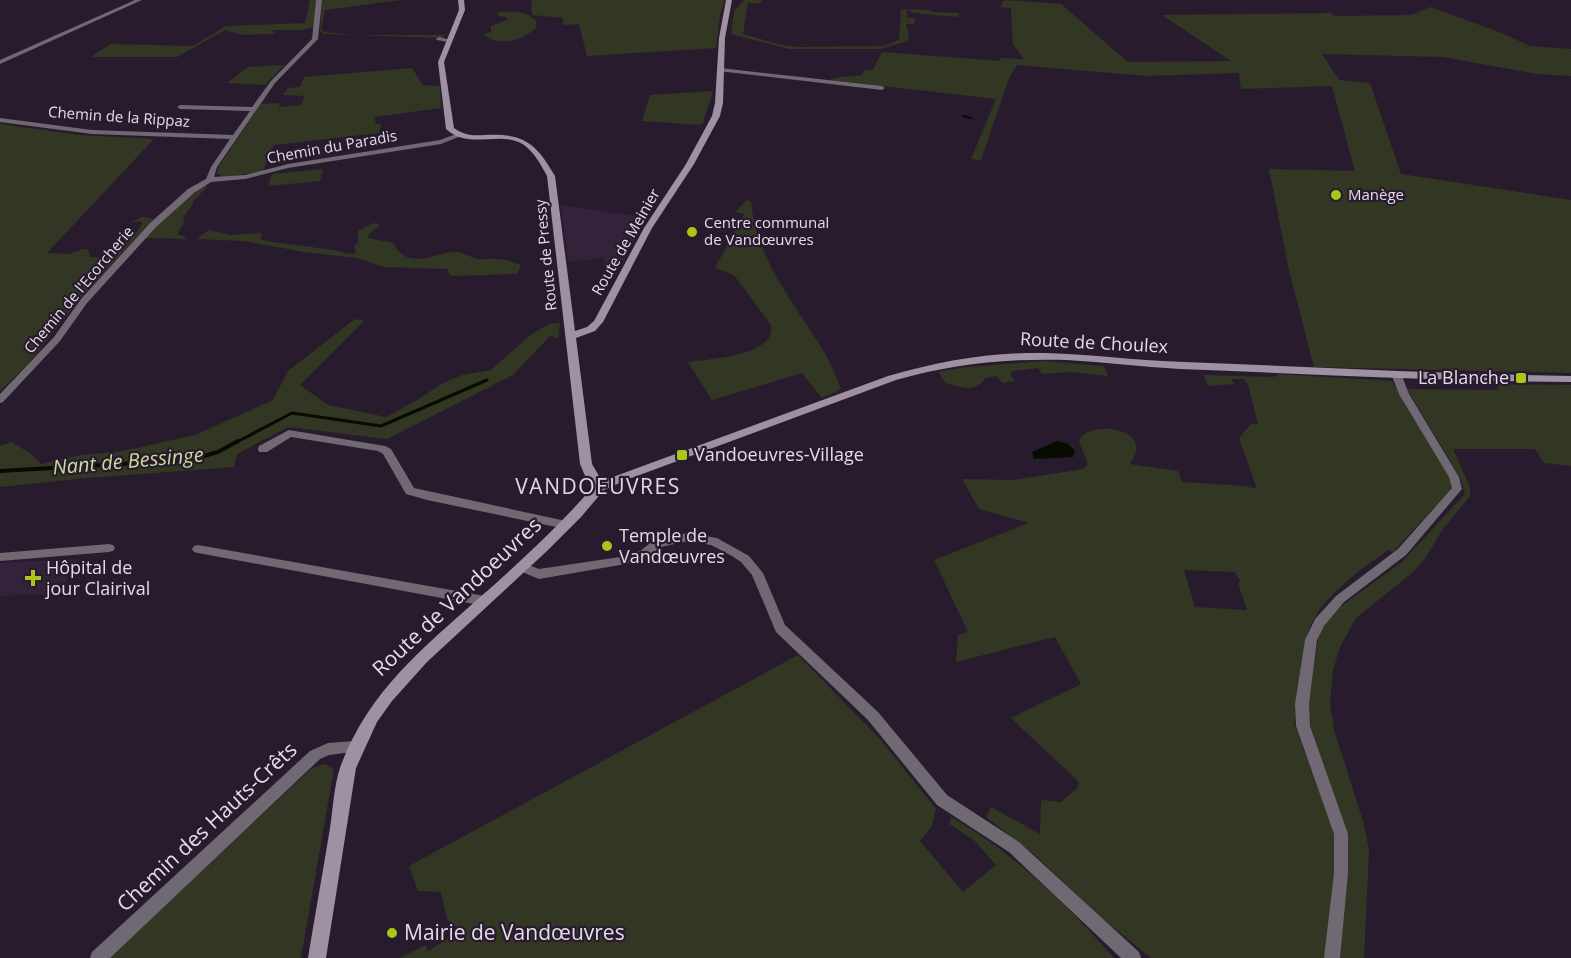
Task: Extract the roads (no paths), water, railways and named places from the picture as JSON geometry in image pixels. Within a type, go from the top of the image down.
[{"type":"street","points":[[0,62],[139,0]]},
{"type":"street","name":"Chemin de l'Ecorcherie","points":[[0,400],[57,339],[84,301],[153,225],[191,191],[208,180],[214,167],[277,77],[315,39],[319,0]]},
{"type":"street","points":[[459,135],[450,129],[441,62],[462,10],[461,0]]},
{"type":"street","name":"Route de Meinier","points":[[571,336],[591,329],[598,322],[656,216],[706,137],[718,109],[723,29],[729,0]]},
{"type":"street","points":[[439,39],[448,40]]},
{"type":"street","points":[[720,70],[882,87]]},
{"type":"street","points":[[180,106],[254,109]]},
{"type":"street","name":"Chemin de la Rippaz","points":[[0,120],[92,132],[236,137]]},
{"type":"street","name":"Chemin du Paradis","points":[[208,180],[251,176],[288,166],[441,142],[459,135]]},
{"type":"street","name":"Route de Pressy","points":[[459,135],[514,138],[531,146],[543,159],[553,184],[571,336]]},
{"type":"street","points":[[571,336],[586,464],[592,478],[600,487]]},
{"type":"street","name":"Route de Choulex","points":[[600,487],[643,468],[892,378],[974,360],[1066,357],[1154,365],[1396,376],[1571,379]]},
{"type":"street","points":[[1332,958],[1341,873],[1341,834],[1302,726],[1302,704],[1311,640],[1319,623],[1340,599],[1402,552],[1457,489],[1454,477],[1419,420],[1396,376]]},
{"type":"street","points":[[263,449],[289,433],[381,448],[387,452],[410,490],[427,496],[566,525]]},
{"type":"street","name":"Route de Vandoeuvres","points":[[317,958],[348,768],[355,747],[370,717],[393,686],[566,525],[600,487]]},
{"type":"street","points":[[521,567],[539,574],[620,561],[644,554],[658,543],[688,537],[713,541],[745,559],[757,573],[780,628],[873,716],[942,800],[1014,847],[1133,958]]},
{"type":"street","points":[[0,557],[109,548]]},
{"type":"street","points":[[198,549],[485,601]]},
{"type":"street","name":"Chemin des Hauts-Crêts","points":[[98,958],[315,755],[328,748],[355,747]]},
{"type":"waterway","points":[[963,116],[971,118]]},
{"type":"waterway","name":"Nant de Bessinge","points":[[235,443],[292,413],[381,426],[487,380]]},
{"type":"waterway","name":"Nant de Bessinge","points":[[0,471],[190,460],[218,452],[238,441]]},
{"type":"place","name":"Manège","points":[[1336,195]]},
{"type":"place","name":"Centre communal de Vandœuvres","points":[[692,232]]},
{"type":"place","name":"La Blanche","points":[[1521,378]]},
{"type":"place","name":"Vandoeuvres-Village","points":[[682,455]]},
{"type":"place","name":"Temple de Vandœuvres","points":[[607,546]]},
{"type":"place","name":"Hôpital de jour Clairival","points":[[33,578]]},
{"type":"place","name":"Mairie de Vandœuvres","points":[[392,933]]},
{"type":"district","name":"VANDOEUVRES","points":[[598,487]]}]
